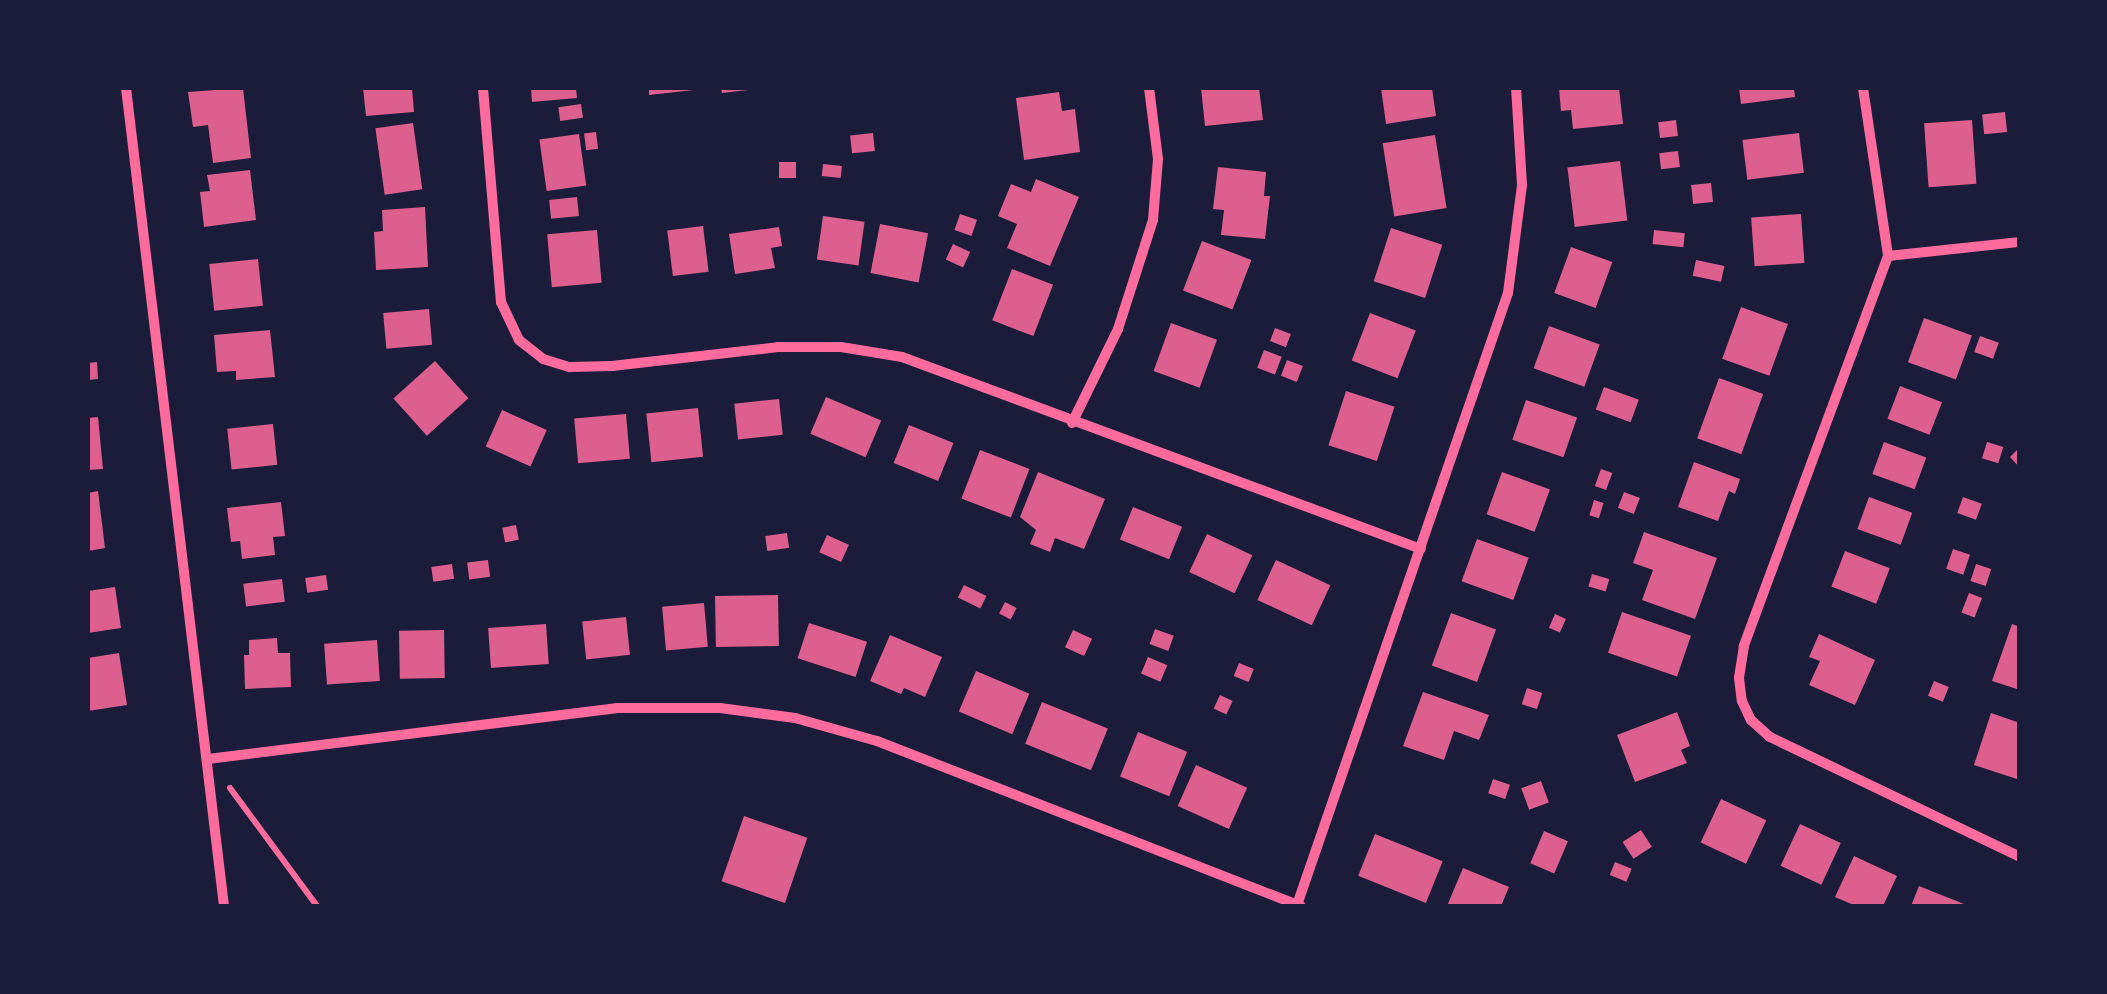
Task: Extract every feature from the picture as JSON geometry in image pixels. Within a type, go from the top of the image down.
[{"type":"street","points":[[126,88],[224,906]]},
{"type":"street","points":[[483,88],[500,302],[519,340],[543,359],[570,367],[598,366],[778,347],[841,346],[934,367],[1072,423],[1422,548]]},
{"type":"street","points":[[1072,423],[1118,329],[1152,220],[1158,159],[1149,88]]},
{"type":"street","points":[[208,759],[618,708],[720,708],[795,718],[877,741],[1299,906],[1508,293],[1522,185],[1516,88]]},
{"type":"street","points":[[1864,88],[1888,256],[1744,646],[1738,678],[1742,701],[1752,720],[1770,737],[2020,858]]},
{"type":"street","points":[[1888,256],[2020,242]]},
{"type":"path","points":[[208,759],[317,906]]},
{"type":"building","points":[[243,88],[251,158],[213,163],[208,125],[193,127],[188,92]]},
{"type":"building","points":[[363,88],[412,88],[414,112],[366,116]]},
{"type":"building","points":[[531,88],[576,88],[577,98],[532,102]]},
{"type":"building","points":[[649,88],[694,88],[694,90],[649,95]]},
{"type":"building","points":[[721,88],[748,88],[748,90],[722,93]]},
{"type":"building","points":[[1201,88],[1259,88],[1263,120],[1205,126]]},
{"type":"building","points":[[1381,88],[1432,88],[1436,116],[1386,124]]},
{"type":"building","points":[[1559,88],[1619,88],[1623,124],[1573,129],[1571,110],[1561,111]]},
{"type":"building","points":[[1739,88],[1794,88],[1795,97],[1741,104]]},
{"type":"building","points":[[1059,92],[1062,111],[1075,109],[1080,152],[1024,160],[1016,98]]},
{"type":"building","points":[[581,104],[583,118],[560,121],[558,107]]},
{"type":"building","points":[[2005,112],[2007,132],[1984,134],[1982,114]]},
{"type":"building","points":[[1676,120],[1678,136],[1660,138],[1658,122]]},
{"type":"building","points":[[1972,120],[1976,184],[1929,187],[1924,123]]},
{"type":"building","points":[[413,123],[422,189],[385,195],[375,128]]},
{"type":"building","points":[[596,132],[598,149],[586,150],[584,133]]},
{"type":"building","points":[[873,133],[875,151],[852,153],[850,135]]},
{"type":"building","points":[[1799,133],[1804,173],[1747,180],[1742,140]]},
{"type":"building","points":[[579,134],[586,185],[547,191],[539,140]]},
{"type":"building","points":[[1435,135],[1447,208],[1394,216],[1383,143]]},
{"type":"building","points":[[1678,151],[1680,167],[1661,169],[1659,153]]},
{"type":"building","points":[[1620,161],[1627,221],[1575,227],[1567,167]]},
{"type":"building","points":[[779,162],[796,162],[796,178],[779,178]]},
{"type":"building","points":[[823,164],[842,166],[841,178],[822,176]]},
{"type":"building","points":[[1218,167],[1266,172],[1264,196],[1270,196],[1265,239],[1221,235],[1224,210],[1213,209]]},
{"type":"building","points":[[250,170],[256,220],[204,227],[200,192],[210,191],[207,175]]},
{"type":"building","points":[[1036,179],[1079,197],[1050,266],[1007,248],[1017,224],[998,216],[1011,184],[1031,192]]},
{"type":"building","points":[[1711,183],[1713,202],[1693,204],[1691,185]]},
{"type":"building","points":[[577,197],[579,216],[551,219],[549,200]]},
{"type":"building","points":[[425,207],[428,267],[376,270],[374,232],[383,231],[382,210]]},
{"type":"building","points":[[960,214],[977,220],[971,236],[954,230]]},
{"type":"building","points":[[1801,214],[1804,263],[1755,266],[1751,217]]},
{"type":"building","points":[[823,216],[865,222],[858,265],[817,260]]},
{"type":"building","points":[[880,224],[928,233],[919,282],[870,273]]},
{"type":"building","points":[[703,226],[709,272],[673,276],[667,230]]},
{"type":"building","points":[[779,227],[782,246],[771,248],[775,268],[735,274],[729,234]]},
{"type":"building","points":[[1391,228],[1442,245],[1425,298],[1374,281]]},
{"type":"building","points":[[597,230],[602,283],[552,287],[547,234]]},
{"type":"building","points":[[1654,230],[1685,233],[1683,247],[1653,244]]},
{"type":"building","points":[[1202,241],[1251,260],[1232,309],[1183,290]]},
{"type":"building","points":[[953,244],[970,252],[963,267],[946,259]]},
{"type":"building","points":[[1571,247],[1612,262],[1596,308],[1554,293]]},
{"type":"building","points":[[258,259],[263,306],[214,311],[209,264]]},
{"type":"building","points":[[1696,260],[1724,266],[1721,282],[1693,276]]},
{"type":"building","points":[[1012,269],[1053,285],[1033,336],[992,320]]},
{"type":"building","points":[[1741,307],[1788,324],[1769,376],[1722,359]]},
{"type":"building","points":[[429,309],[432,345],[386,349],[383,313]]},
{"type":"building","points":[[1370,313],[1416,331],[1397,378],[1352,361]]},
{"type":"building","points":[[1924,318],[1972,335],[1956,380],[1908,362]]},
{"type":"building","points":[[1171,323],[1217,340],[1200,388],[1154,371]]},
{"type":"building","points":[[1549,326],[1600,344],[1584,387],[1534,368]]},
{"type":"building","points":[[1275,328],[1291,334],[1286,347],[1270,341]]},
{"type":"building","points":[[270,330],[275,377],[236,380],[236,371],[217,372],[214,335]]},
{"type":"building","points":[[1980,336],[1999,343],[1993,359],[1974,352]]},
{"type":"building","points":[[1264,350],[1282,357],[1275,375],[1257,368]]},
{"type":"building","points":[[1287,360],[1303,366],[1297,382],[1281,376]]},
{"type":"building","points":[[435,361],[468,398],[427,436],[393,398]]},
{"type":"building","points":[[97,362],[98,379],[88,380],[88,363]]},
{"type":"building","points":[[1719,378],[1763,394],[1741,454],[1697,438]]},
{"type":"building","points":[[1900,386],[1942,402],[1929,435],[1887,419]]},
{"type":"building","points":[[1604,387],[1639,400],[1631,422],[1596,410]]},
{"type":"building","points":[[1346,391],[1395,407],[1377,461],[1328,445]]},
{"type":"building","points":[[826,397],[881,420],[866,457],[810,434]]},
{"type":"building","points":[[779,399],[783,435],[738,440],[734,404]]},
{"type":"building","points":[[1526,400],[1577,418],[1563,457],[1512,440]]},
{"type":"building","points":[[698,408],[703,457],[651,462],[646,413]]},
{"type":"building","points":[[502,410],[547,430],[530,466],[486,447]]},
{"type":"building","points":[[626,414],[630,459],[578,463],[574,419]]},
{"type":"building","points":[[98,417],[103,469],[88,470],[88,418]]},
{"type":"building","points":[[273,424],[277,465],[232,470],[227,429]]},
{"type":"building","points":[[909,425],[954,443],[938,481],[894,463]]},
{"type":"building","points":[[1884,442],[1926,457],[1915,489],[1872,474]]},
{"type":"building","points":[[1987,442],[2003,447],[1998,463],[1982,458]]},
{"type":"building","points":[[2020,447],[2020,468],[2010,457]]},
{"type":"building","points":[[980,450],[1029,469],[1011,518],[961,499]]},
{"type":"building","points":[[1694,462],[1740,479],[1735,494],[1729,491],[1718,521],[1678,507]]},
{"type":"building","points":[[1601,469],[1612,473],[1606,490],[1595,486]]},
{"type":"building","points":[[1038,472],[1105,499],[1084,549],[1055,538],[1050,552],[1030,544],[1036,530],[1020,517]]},
{"type":"building","points":[[1502,472],[1550,489],[1535,532],[1487,514]]},
{"type":"building","points":[[98,491],[105,548],[88,551],[88,493]]},
{"type":"building","points":[[1624,492],[1640,498],[1634,514],[1618,508]]},
{"type":"building","points":[[1869,497],[1912,513],[1901,545],[1857,529]]},
{"type":"building","points":[[1963,497],[1982,504],[1976,520],[1957,513]]},
{"type":"building","points":[[1594,500],[1604,503],[1599,518],[1589,515]]},
{"type":"building","points":[[281,502],[285,536],[273,537],[275,555],[242,559],[240,541],[231,542],[227,508]]},
{"type":"building","points":[[1133,507],[1182,527],[1169,559],[1120,539]]},
{"type":"building","points":[[516,525],[519,540],[505,542],[502,528]]},
{"type":"building","points":[[1644,532],[1717,558],[1695,619],[1642,600],[1653,570],[1633,563]]},
{"type":"building","points":[[787,533],[789,548],[767,551],[765,536]]},
{"type":"building","points":[[1207,534],[1252,555],[1235,593],[1189,572]]},
{"type":"building","points":[[827,535],[849,545],[841,562],[819,552]]},
{"type":"building","points":[[1477,539],[1529,558],[1513,600],[1462,581]]},
{"type":"building","points":[[1953,549],[1970,555],[1963,575],[1946,569]]},
{"type":"building","points":[[1845,551],[1890,568],[1876,604],[1831,586]]},
{"type":"building","points":[[488,560],[490,577],[469,579],[467,563]]},
{"type":"building","points":[[1276,560],[1330,585],[1312,625],[1257,600]]},
{"type":"building","points":[[452,564],[454,579],[433,582],[431,567]]},
{"type":"building","points":[[1976,564],[1991,569],[1986,586],[1970,581]]},
{"type":"building","points":[[1592,574],[1609,579],[1606,591],[1588,586]]},
{"type":"building","points":[[326,575],[328,590],[307,593],[305,578]]},
{"type":"building","points":[[282,579],[285,602],[246,607],[243,584]]},
{"type":"building","points":[[964,585],[986,596],[980,609],[958,598]]},
{"type":"building","points":[[115,587],[121,628],[88,633],[88,591]]},
{"type":"building","points":[[1969,593],[1982,598],[1975,618],[1961,613]]},
{"type":"building","points":[[778,595],[779,646],[716,647],[715,596]]},
{"type":"building","points":[[1005,602],[1017,608],[1011,619],[999,614]]},
{"type":"building","points":[[704,603],[708,647],[666,650],[662,607]]},
{"type":"building","points":[[1622,612],[1691,636],[1677,676],[1608,653]]},
{"type":"building","points":[[1451,613],[1496,629],[1477,682],[1432,666]]},
{"type":"building","points":[[1555,614],[1566,619],[1560,633],[1549,628]]},
{"type":"building","points":[[626,617],[630,655],[586,659],[582,622]]},
{"type":"building","points":[[809,623],[867,642],[856,677],[798,658]]},
{"type":"building","points":[[546,624],[549,664],[491,668],[488,628]]},
{"type":"building","points":[[2012,624],[2020,627],[2020,690],[1992,681]]},
{"type":"building","points":[[1155,629],[1174,636],[1168,651],[1150,644]]},
{"type":"building","points":[[444,630],[445,678],[400,679],[399,631]]},
{"type":"building","points":[[1073,630],[1092,639],[1084,656],[1065,647]]},
{"type":"building","points":[[1819,634],[1875,660],[1855,705],[1809,685],[1820,661],[1809,657]]},
{"type":"building","points":[[890,635],[942,657],[925,697],[904,688],[901,694],[870,681]]},
{"type":"building","points":[[277,638],[278,653],[290,653],[291,687],[245,689],[244,655],[249,655],[249,640]]},
{"type":"building","points":[[377,640],[380,681],[327,685],[324,644]]},
{"type":"building","points":[[119,653],[127,705],[88,711],[88,658]]},
{"type":"building","points":[[1148,657],[1167,665],[1160,682],[1141,674]]},
{"type":"building","points":[[1239,663],[1254,669],[1249,682],[1234,676]]},
{"type":"building","points":[[976,671],[1029,694],[1012,734],[959,712]]},
{"type":"building","points":[[1934,681],[1949,687],[1943,702],[1928,696]]},
{"type":"building","points":[[1527,688],[1542,693],[1537,709],[1522,704]]},
{"type":"building","points":[[1423,692],[1489,715],[1479,740],[1454,731],[1444,760],[1403,746]]},
{"type":"building","points":[[1220,695],[1233,701],[1226,715],[1214,709]]},
{"type":"building","points":[[1042,702],[1108,729],[1091,770],[1025,744]]},
{"type":"building","points":[[1677,712],[1690,746],[1681,750],[1687,763],[1635,782],[1617,735]]},
{"type":"building","points":[[1991,713],[2020,723],[2020,780],[1974,765]]},
{"type":"building","points":[[1138,732],[1187,752],[1169,796],[1120,777]]},
{"type":"building","points":[[1196,765],[1247,788],[1229,829],[1178,806]]},
{"type":"building","points":[[1493,779],[1510,785],[1505,799],[1488,793]]},
{"type":"building","points":[[1541,781],[1549,803],[1529,810],[1521,788]]},
{"type":"building","points":[[1721,799],[1766,820],[1746,864],[1701,843]]},
{"type":"building","points":[[744,816],[807,838],[785,903],[722,881]]},
{"type":"building","points":[[1800,824],[1841,843],[1821,885],[1781,866]]},
{"type":"building","points":[[1641,830],[1652,847],[1633,859],[1623,842]]},
{"type":"building","points":[[1544,831],[1568,841],[1554,873],[1530,863]]},
{"type":"building","points":[[1375,834],[1443,861],[1426,903],[1358,876]]},
{"type":"building","points":[[1854,856],[1897,876],[1883,906],[1856,906],[1835,897]]},
{"type":"building","points":[[1615,862],[1632,869],[1626,882],[1610,875]]},
{"type":"building","points":[[1463,868],[1509,887],[1501,906],[1447,906]]},
{"type":"building","points":[[1919,886],[1969,906],[1911,906]]}]
